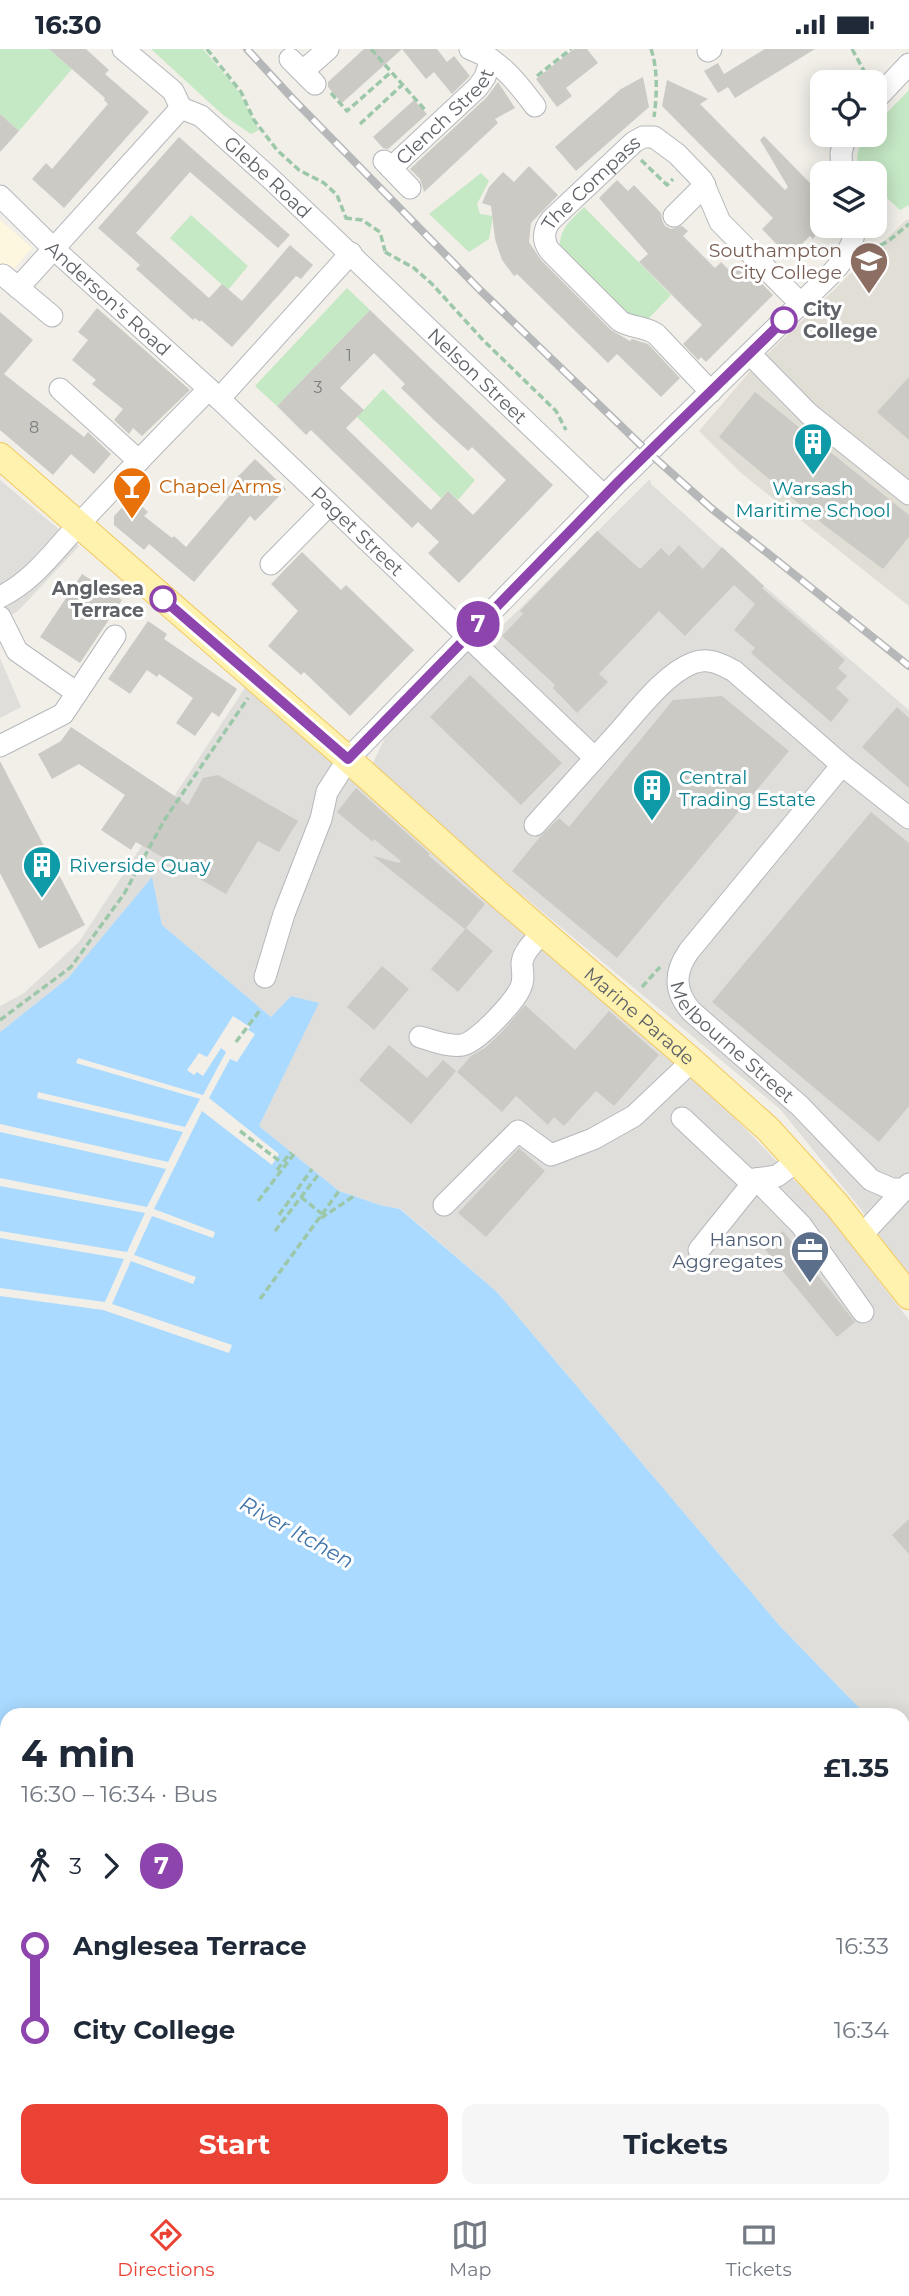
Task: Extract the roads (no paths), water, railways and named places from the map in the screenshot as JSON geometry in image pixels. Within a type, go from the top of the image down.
[{"type":"main road","name":"Marine Parade","points":[[0,456],[768,1129],[862,1235],[909,1296]]},
{"type":"street","points":[[52,316],[10,282],[55,250],[181,109],[173,92],[123,49]]},
{"type":"street","points":[[303,71],[328,49]]},
{"type":"street","points":[[482,53],[501,65],[535,106]]},
{"type":"street","name":"Clench Street","points":[[410,188],[387,164],[439,125],[478,87],[485,77],[482,53]]},
{"type":"street","points":[[887,87],[909,64]]},
{"type":"street","name":"Glebe Road","points":[[181,109],[201,116],[351,253]]},
{"type":"street","name":"The Compass","points":[[711,392],[656,334],[620,321],[550,251],[544,240],[545,229],[551,220],[634,142],[643,137],[652,137],[663,142],[688,165],[705,185],[720,222],[801,304]]},
{"type":"street","points":[[674,216],[705,185]]},
{"type":"street","name":"Anderson's Road","points":[[0,196],[55,250],[214,394]]},
{"type":"street","points":[[265,977],[285,914],[321,819],[327,792],[348,759],[604,496],[842,263],[852,238]]},
{"type":"street","points":[[0,597],[21,584],[46,562],[138,461],[214,394],[351,253]]},
{"type":"street","name":"Nelson Street","points":[[351,253],[604,496]]},
{"type":"street","points":[[750,354],[809,414],[909,494]]},
{"type":"street","points":[[60,389],[138,461]]},
{"type":"street","name":"Paget Street","points":[[214,394],[595,758]]},
{"type":"street","points":[[271,564],[329,505]]},
{"type":"street","points":[[0,617],[17,651],[77,693]]},
{"type":"street","points":[[0,746],[63,714],[115,636]]},
{"type":"street","points":[[535,825],[655,692],[678,672],[693,663],[703,661],[720,663],[734,671],[842,765],[909,818]]},
{"type":"street","name":"Melbourne Street","points":[[842,765],[680,964],[678,991],[691,1011],[800,1106],[871,1180],[892,1189],[907,1187]]},
{"type":"street","points":[[420,1037],[452,1045],[466,1044],[479,1035],[521,988],[524,955],[543,932]]},
{"type":"street","points":[[444,1205],[518,1131],[551,1154],[593,1139],[634,1116],[692,1061]]},
{"type":"street","points":[[682,1118],[748,1180],[777,1176],[797,1161]]},
{"type":"street","points":[[699,1250],[756,1179]]},
{"type":"street","points":[[756,1179],[801,1225],[863,1312]]},
{"type":"street","name":"Melbourne Street","points":[[862,1235],[907,1187]]},
{"type":"water","name":"River Itchen","points":[[152,877],[162,925],[271,1017],[291,996],[319,1003],[259,1126],[339,1191],[400,1209],[497,1292],[779,1625],[859,1708],[0,1708],[0,1032],[68,978]]},
{"type":"railway","points":[[247,49],[480,290],[648,452],[711,508],[909,666]]},
{"type":"place","name":"Southampton City College","points":[[869,295]]},
{"type":"place","name":"City College","points":[[784,320]]},
{"type":"place","name":"Warsash Maritime School","points":[[813,476]]},
{"type":"place","name":"Chapel Arms","points":[[132,520]]},
{"type":"place","name":"Anglesea Terrace","points":[[163,599]]},
{"type":"place","name":"Central Trading Estate","points":[[652,822]]},
{"type":"place","name":"Riverside Quay","points":[[42,899]]},
{"type":"place","name":"Hanson Aggregates","points":[[810,1284]]}]
